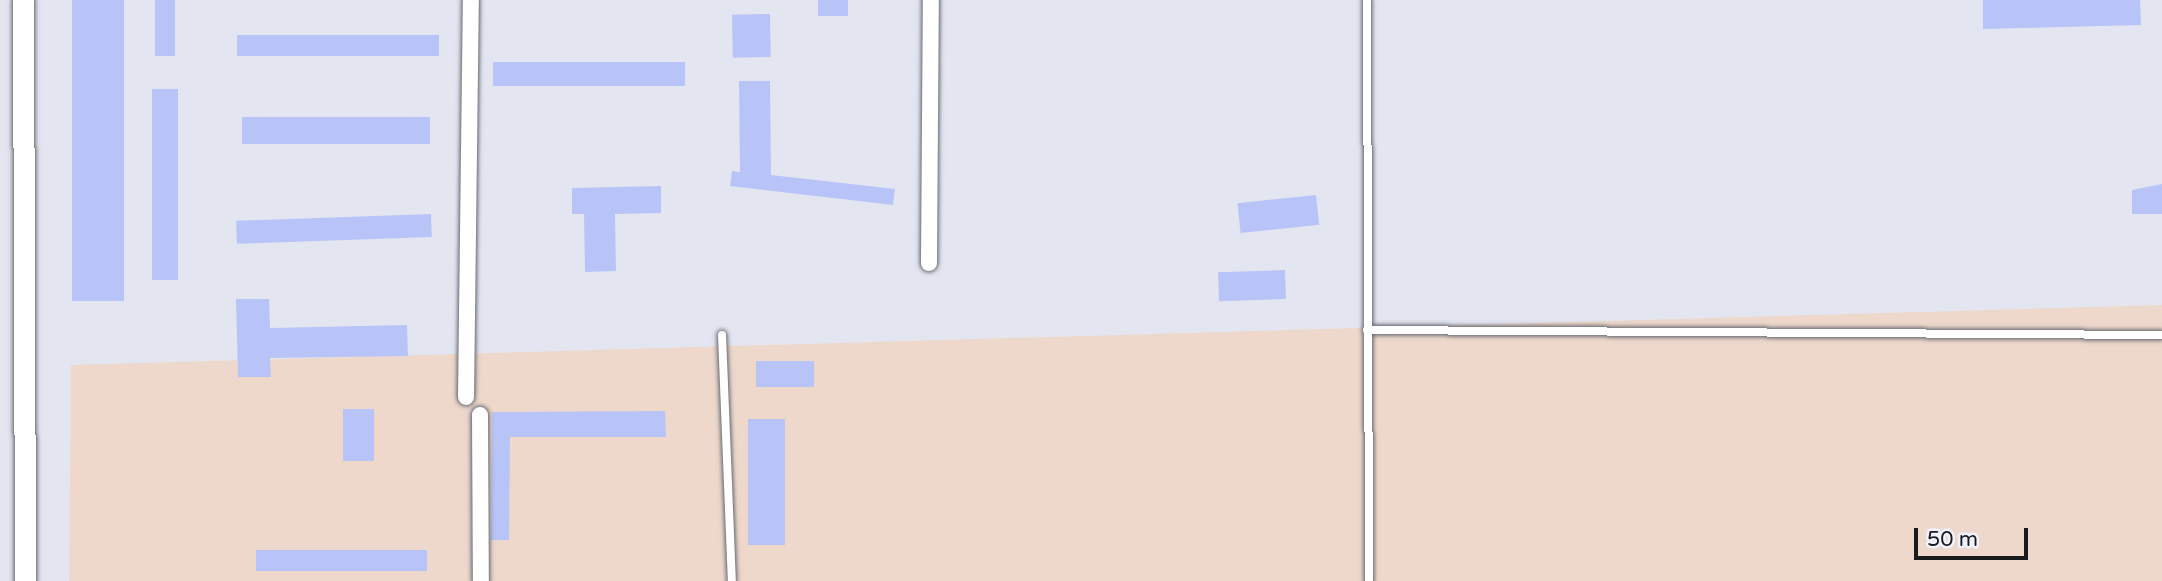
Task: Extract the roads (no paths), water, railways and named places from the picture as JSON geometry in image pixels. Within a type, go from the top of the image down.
[{"type":"main road","points":[[23,0],[25,581]]},
{"type":"street","points":[[466,397],[471,0]]},
{"type":"street","points":[[929,263],[931,0]]},
{"type":"street","points":[[480,415],[481,581]]},
{"type":"lane","points":[[1367,0],[1369,581]]},
{"type":"lane","points":[[1367,330],[2162,335]]},
{"type":"lane","points":[[722,335],[732,581]]}]
